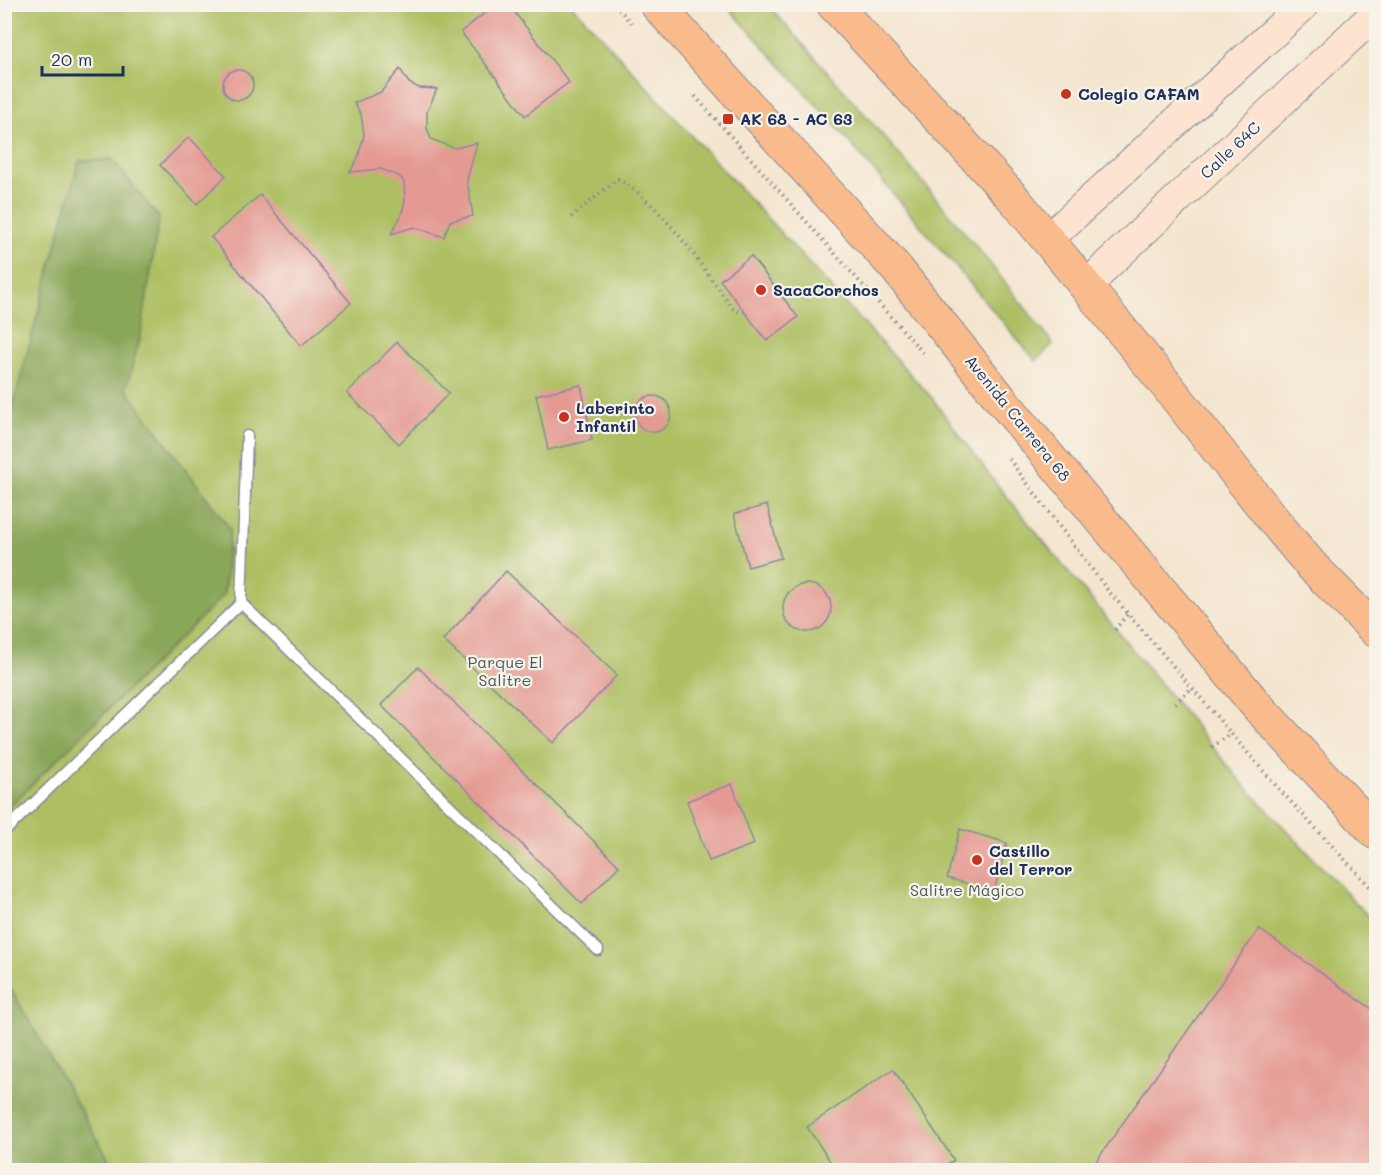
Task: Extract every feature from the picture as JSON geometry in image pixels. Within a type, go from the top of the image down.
[{"type":"main road","name":"Avenida Carrera 68","points":[[656,4],[896,268],[1008,408],[1251,698],[1377,833]]},
{"type":"main road","points":[[833,4],[981,163],[1164,382],[1311,565],[1377,631]]},
{"type":"street","points":[[1047,240],[1305,4]]},
{"type":"street","name":"Calle 64C","points":[[1086,288],[1106,266],[1377,14]]},
{"type":"lane","points":[[4,832],[242,603],[247,436]]},
{"type":"lane","points":[[242,603],[598,950]]},
{"type":"path","points":[[615,4],[639,32]]},
{"type":"path","points":[[694,94],[924,355]]},
{"type":"path","points":[[571,217],[618,179],[637,191],[669,226],[735,311],[744,312]]},
{"type":"path","points":[[1005,454],[1128,613],[1231,734],[1328,843],[1377,893]]},
{"type":"path","points":[[1115,630],[1128,613]]},
{"type":"path","points":[[1175,703],[1192,688]]},
{"type":"path","points":[[1212,747],[1231,734]]},
{"type":"green space","name":"Parque El Salitre","points":[[5,5],[572,5],[932,398],[994,481],[1242,783],[1376,924],[1376,1170],[5,1170]]},
{"type":"green space","points":[[726,5],[768,5],[878,130],[950,214],[1053,344],[1036,361],[839,130]]},
{"type":"green space","points":[[112,159],[159,218],[141,334],[126,389],[230,529],[224,595],[5,811],[5,416],[10,417],[79,161]]},
{"type":"green space","points":[[5,979],[115,1170],[5,1170]]},
{"type":"building","points":[[496,4],[508,4],[569,82],[525,116],[461,32]]},
{"type":"building","points":[[400,69],[409,83],[419,88],[437,89],[427,112],[427,128],[431,139],[454,148],[477,143],[467,180],[473,216],[450,221],[444,237],[414,227],[391,234],[401,216],[405,201],[404,182],[399,176],[381,169],[350,172],[358,158],[364,135],[361,114],[354,103],[381,92]]},
{"type":"building","points":[[238,70],[244,71],[252,79],[252,91],[244,99],[238,100],[232,99],[224,91],[223,85],[224,79],[232,71]]},
{"type":"building","points":[[189,137],[226,176],[197,204],[160,165]]},
{"type":"building","points":[[260,195],[351,303],[301,346],[211,237]]},
{"type":"building","points":[[751,256],[798,317],[767,341],[720,280]]},
{"type":"building","points":[[397,342],[449,393],[399,444],[347,393]]},
{"type":"building","name":"Laberinto Infantil","points":[[581,385],[592,440],[548,450],[536,395]]},
{"type":"building","points":[[653,396],[666,401],[671,414],[666,427],[653,432],[640,427],[635,414],[640,401]]},
{"type":"building","points":[[767,505],[781,558],[748,567],[734,514]]},
{"type":"building","points":[[506,571],[617,675],[553,743],[443,640]]},
{"type":"building","points":[[807,584],[824,591],[831,608],[824,625],[807,632],[790,625],[783,608],[790,591]]},
{"type":"building","points":[[418,667],[619,866],[582,904],[381,705]]},
{"type":"building","points":[[732,784],[754,844],[709,861],[687,801]]},
{"type":"building","name":"Castillo del Terror","points":[[960,829],[1007,843],[994,891],[947,878]]},
{"type":"building","points":[[1259,929],[1376,1012],[1376,1170],[1090,1170]]},
{"type":"building","points":[[893,1069],[954,1160],[938,1170],[836,1170],[807,1127]]},
{"type":"place","name":"Colegio CAFAM","points":[[1066,94]]},
{"type":"place","name":"AK 68 - AC 63","points":[[728,119]]},
{"type":"place","name":"SacaCorchos","points":[[761,290]]},
{"type":"place","name":"Laberinto Infantil","points":[[564,417]]},
{"type":"place","name":"Castillo del Terror","points":[[977,860]]},
{"type":"park label","name":"Salitre Mágico","points":[[967,890]]}]
